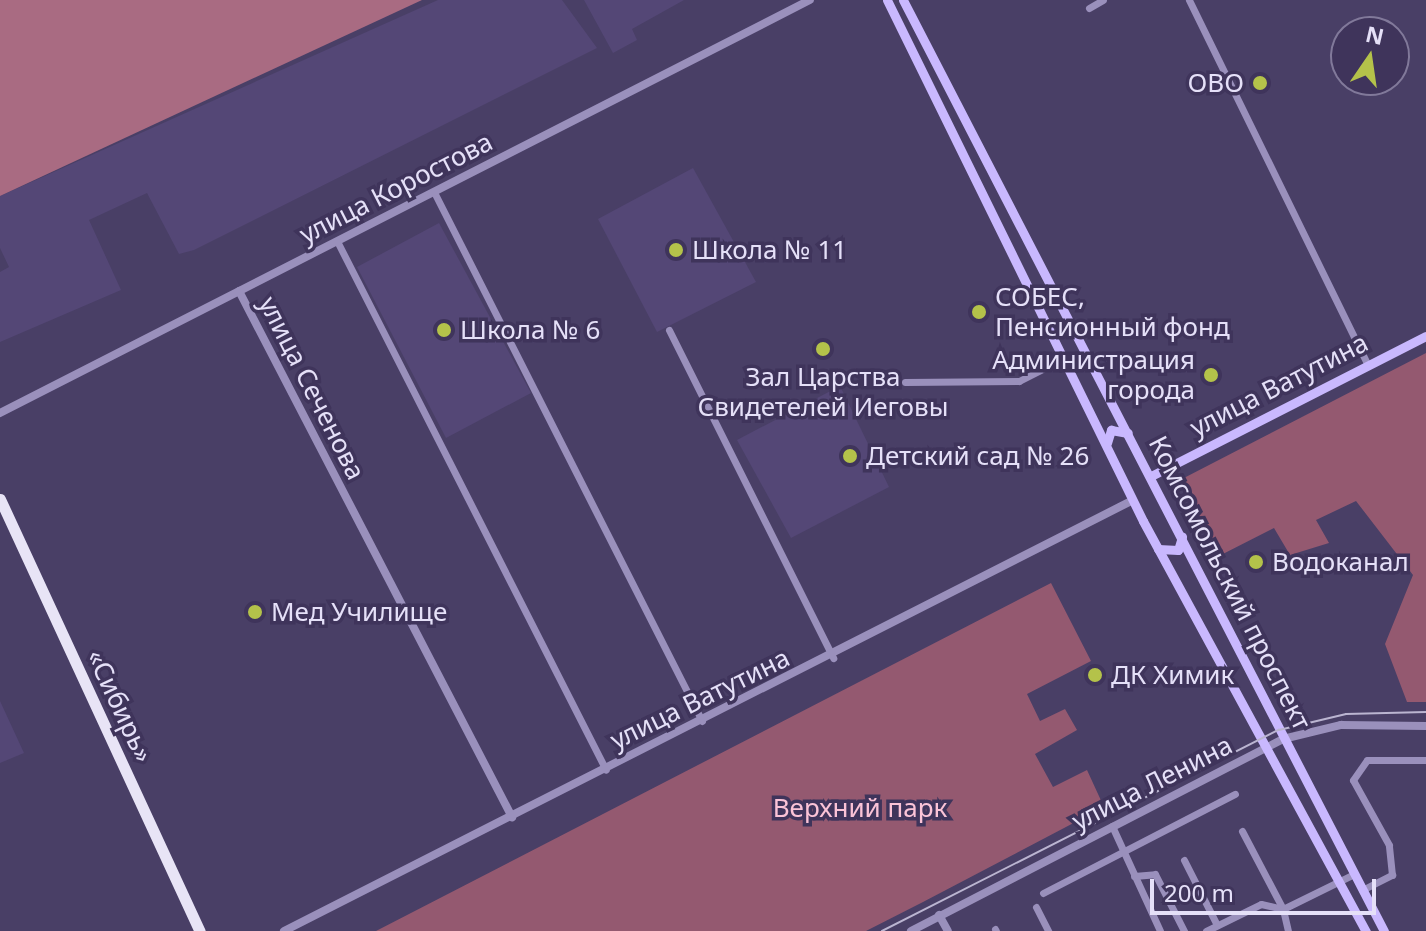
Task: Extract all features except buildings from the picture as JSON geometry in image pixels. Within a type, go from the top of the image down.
[{"type":"main road","name":"Комсомольский проспект","points":[[887,0],[1158,549],[1270,745],[1366,931]]},
{"type":"main road","name":"Комсомольский проспект","points":[[903,0],[1153,475],[1283,739],[1384,931]]},
{"type":"main road","name":"улица Ватутина","points":[[1153,475],[1426,336]]},
{"type":"main road","points":[[1107,446],[1111,430],[1131,435]]},
{"type":"main road","name":"«Сибирь»","points":[[0,499],[200,931]]},
{"type":"main road","points":[[1158,549],[1178,550],[1182,537]]},
{"type":"street","name":"улица Коростова","points":[[0,413],[810,0]]},
{"type":"street","points":[[1089,8],[1103,0]]},
{"type":"street","points":[[1189,0],[1368,365]]},
{"type":"street","points":[[434,192],[702,722]]},
{"type":"street","points":[[337,241],[606,770]]},
{"type":"street","name":"улица Сеченова","points":[[239,291],[512,817]]},
{"type":"street","points":[[669,330],[833,658]]},
{"type":"street","points":[[905,382],[1019,381],[1064,358]]},
{"type":"street","name":"улица Ватутина","points":[[284,931],[833,658],[1133,500]]},
{"type":"street","name":"улица Ленина","points":[[911,931],[1283,739],[1322,726],[1426,726]]},
{"type":"street","points":[[1362,890],[1392,875],[1389,845],[1353,780],[1367,760],[1426,760]]},
{"type":"street","points":[[1043,893],[1235,794]]},
{"type":"street","points":[[1112,826],[1160,931]]},
{"type":"street","points":[[1242,831],[1283,909],[1288,931]]},
{"type":"street","points":[[1184,860],[1217,925]]},
{"type":"street","points":[[1134,876],[1155,874],[1184,931]]},
{"type":"street","points":[[1206,931],[1261,904],[1283,909],[1354,874]]},
{"type":"street","points":[[1036,907],[1048,931]]},
{"type":"street","points":[[939,915],[948,931]]},
{"type":"shaded area","points":[[0,0],[422,0],[0,196]]},
{"type":"shaded area","points":[[438,0],[562,0],[597,48],[194,250],[179,254],[147,193],[89,220],[121,290],[0,342],[0,272],[9,267],[0,248],[0,196]]},
{"type":"shaded area","points":[[584,0],[684,0],[632,29],[637,40],[613,53]]},
{"type":"shaded area","name":"Школа № 11","points":[[693,168],[756,282],[657,332],[598,219]]},
{"type":"shaded area","name":"Школа № 6","points":[[439,223],[531,393],[446,438],[357,267]]},
{"type":"shaded area","points":[[840,386],[889,487],[791,538],[737,440]]},
{"type":"shaded area","points":[[0,701],[24,753],[0,763]]},
{"type":"green space","points":[[1426,353],[1426,702],[1407,702],[1385,644],[1413,575],[1356,501],[1316,520],[1329,543],[1290,555],[1274,528],[1217,557],[1180,480]]},
{"type":"green space","name":"Верхний парк","points":[[1051,583],[1091,661],[1027,694],[1040,721],[1065,709],[1077,730],[1035,754],[1053,787],[1087,770],[1104,807],[923,902],[866,931],[376,931]]},
{"type":"tram line","points":[[882,931],[1279,730],[1346,714],[1426,712]]},
{"type":"place","name":"ОВО","points":[[1260,83]]},
{"type":"place","name":"Школа № 11","points":[[676,250]]},
{"type":"place","name":"СОБЕС, Пенсионный фонд","points":[[979,312]]},
{"type":"place","name":"Школа № 6","points":[[444,330]]},
{"type":"place","name":"Зал Царства Свидетелей Иеговы","points":[[823,349]]},
{"type":"place","name":"Администрация города","points":[[1211,375]]},
{"type":"place","name":"Детский сад № 26","points":[[850,456]]},
{"type":"place","name":"Водоканал","points":[[1256,562]]},
{"type":"place","name":"Мед Училище","points":[[255,612]]},
{"type":"place","name":"ДК Химик","points":[[1095,675]]}]
